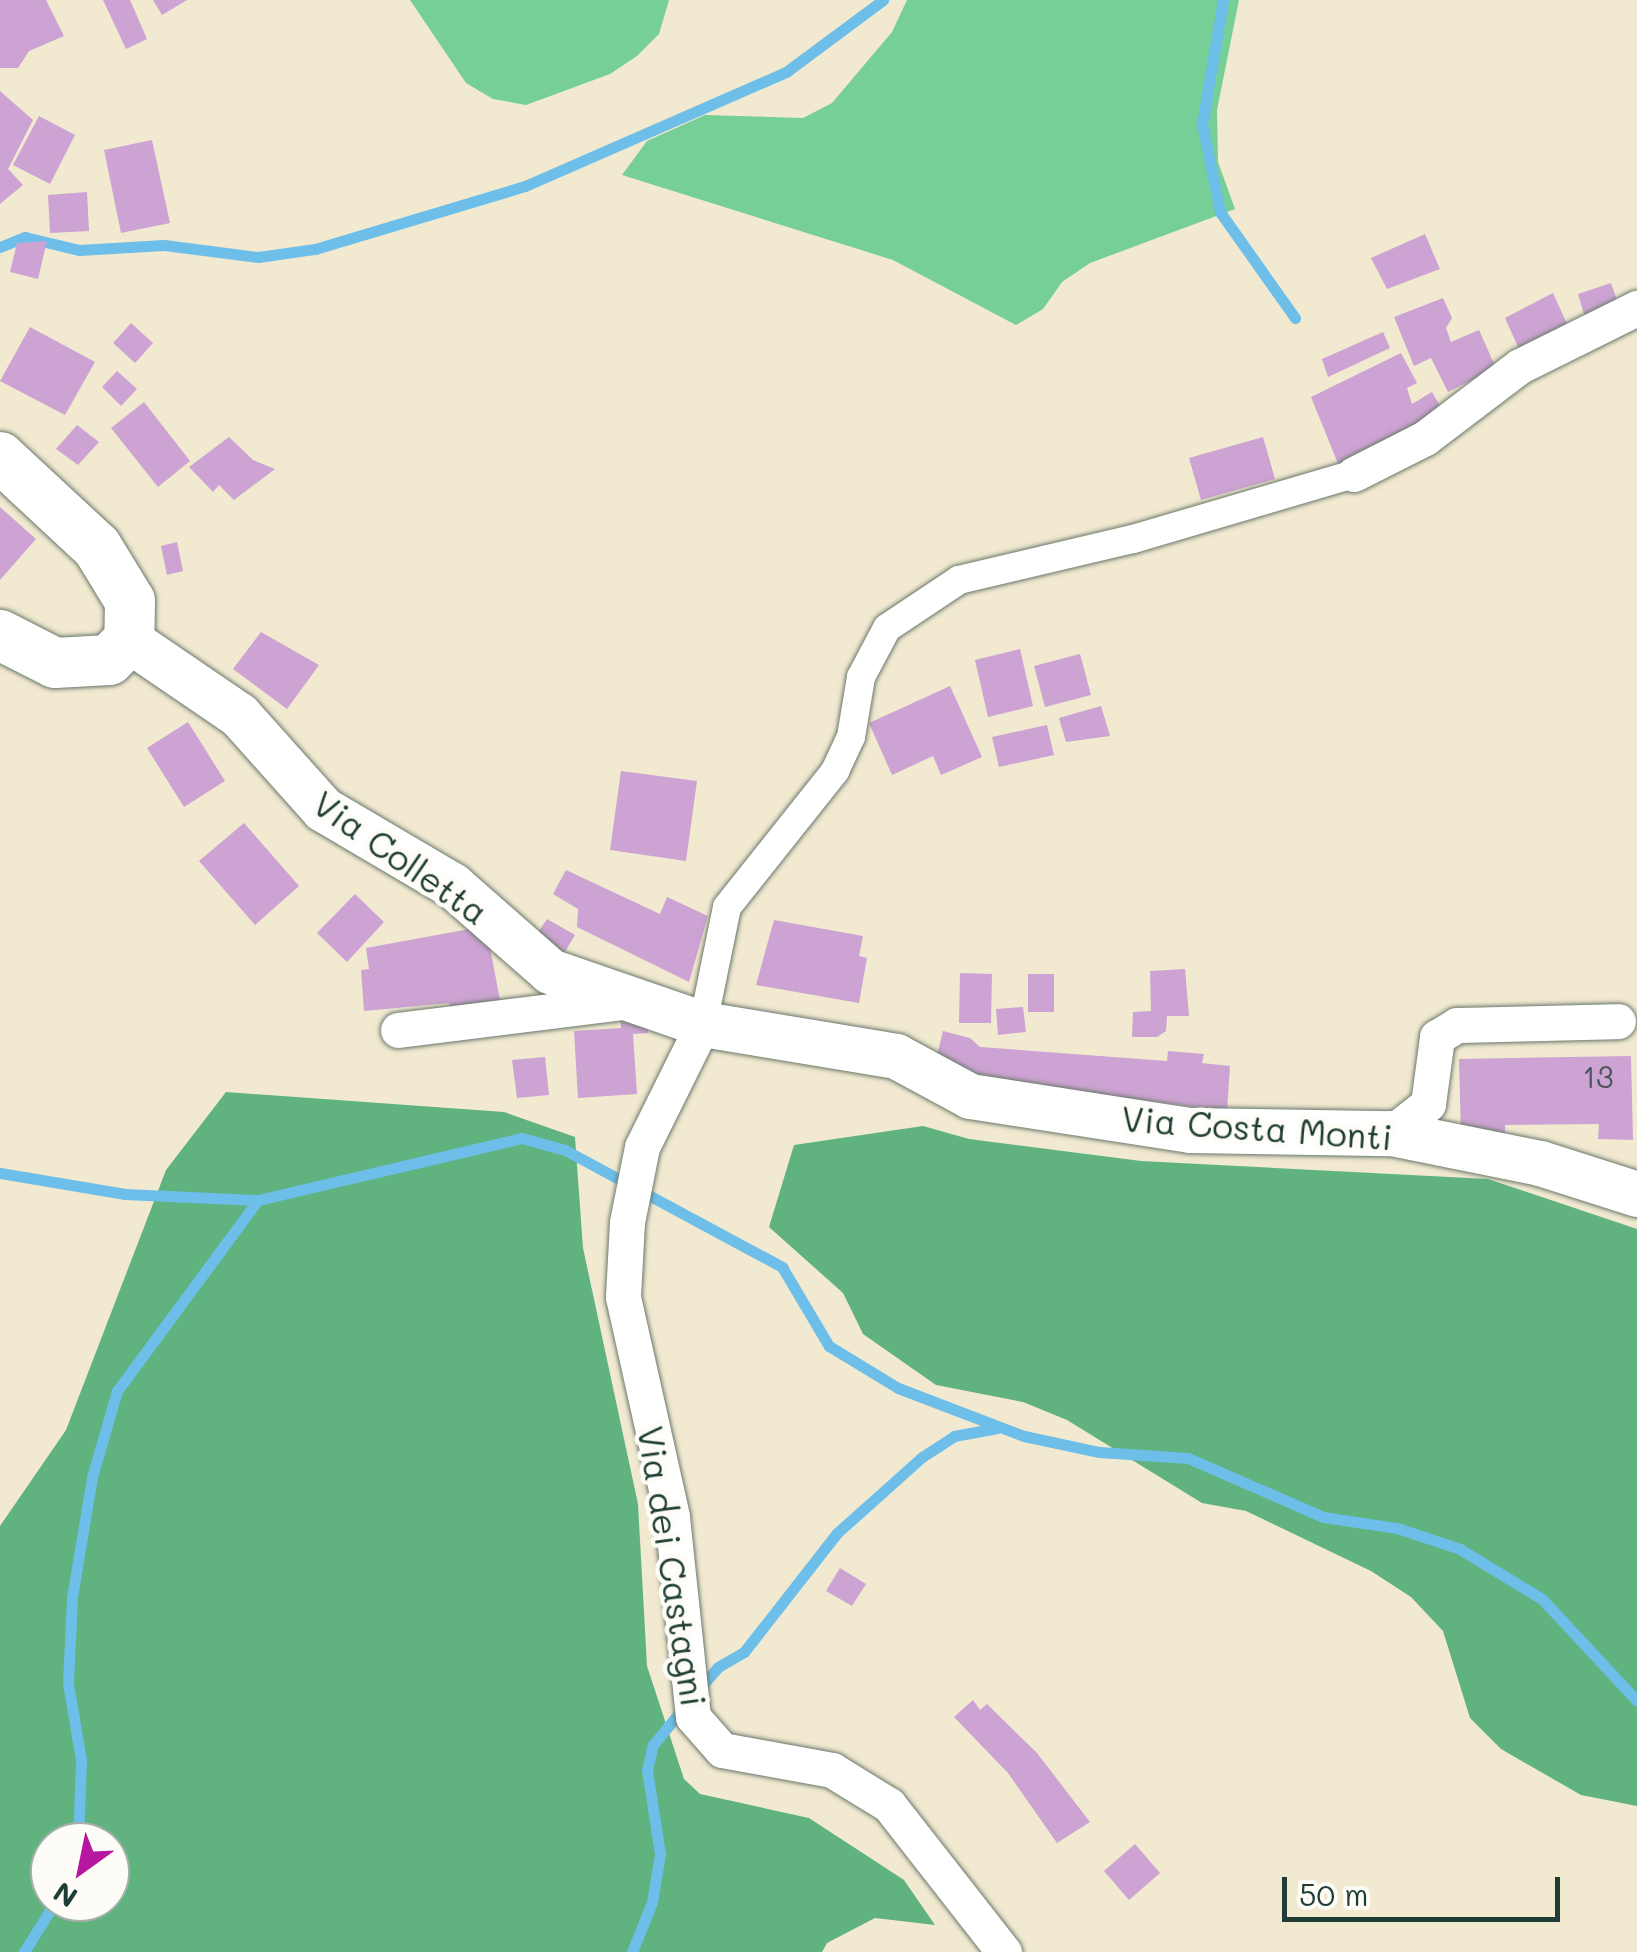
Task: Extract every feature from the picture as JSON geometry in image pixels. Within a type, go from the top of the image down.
[{"type":"main road","points":[[0,457],[97,547],[130,601],[129,640],[108,660],[56,663],[0,636]]},
{"type":"street","points":[[704,1024],[727,907],[835,772],[851,737],[861,677],[887,628],[960,580],[1118,544],[1354,474],[1425,438],[1520,366],[1637,308]]},
{"type":"street","name":"Via Colletta","points":[[129,640],[239,715],[324,809],[452,885],[550,971],[704,1024]]},
{"type":"street","points":[[398,1030],[635,1001]]},
{"type":"street","points":[[1391,1134],[1428,1104],[1437,1037],[1457,1025],[1618,1021]]},
{"type":"street","name":"Via Costa Monti","points":[[704,1024],[896,1056],[970,1096],[1190,1130],[1391,1134],[1540,1162],[1637,1194]]},
{"type":"street","name":"Via dei Castagni","points":[[704,1024],[642,1147],[627,1222],[623,1297],[672,1517],[694,1717],[722,1750],[832,1770],[889,1804],[1004,1952]]},
{"type":"green space","points":[[410,0],[669,0],[659,34],[637,56],[610,74],[526,105],[493,99],[466,83]]},
{"type":"green space","points":[[907,0],[1239,0],[1217,110],[1218,162],[1235,209],[1090,263],[1062,282],[1043,309],[1016,325],[893,260],[622,175],[647,141],[705,115],[803,118],[832,103],[892,32]]},
{"type":"green space","points":[[226,1092],[504,1112],[575,1137],[583,1248],[638,1504],[647,1666],[684,1779],[700,1794],[809,1818],[904,1880],[935,1925],[875,1918],[827,1943],[822,1952],[0,1952],[0,1526],[66,1430],[166,1170]]},
{"type":"green space","points":[[923,1126],[969,1139],[1141,1161],[1488,1179],[1637,1229],[1637,1806],[1581,1795],[1501,1749],[1470,1718],[1443,1631],[1411,1597],[1371,1571],[1246,1511],[1202,1503],[1067,1420],[1023,1402],[936,1385],[863,1334],[843,1293],[769,1227],[794,1145]]},
{"type":"building","points":[[0,0],[46,0],[64,36],[29,51],[18,68],[0,68]]},
{"type":"building","points":[[103,0],[130,0],[147,39],[126,49]]},
{"type":"building","points":[[153,0],[187,0],[162,15]]},
{"type":"building","points":[[0,91],[33,120],[8,169],[23,185],[0,204]]},
{"type":"building","points":[[39,116],[75,135],[50,184],[13,165]]},
{"type":"building","points":[[152,140],[170,223],[121,233],[104,150]]},
{"type":"building","points":[[87,192],[89,231],[50,233],[48,195]]},
{"type":"building","points":[[1425,234],[1440,269],[1387,289],[1371,258]]},
{"type":"building","points":[[47,241],[38,279],[10,272],[17,243]]},
{"type":"building","points":[[1611,283],[1620,309],[1586,321],[1578,294]]},
{"type":"building","points":[[1553,293],[1572,335],[1522,356],[1505,318]]},
{"type":"building","points":[[1443,298],[1452,318],[1446,328],[1451,342],[1479,330],[1496,368],[1448,392],[1431,358],[1414,366],[1394,317]]},
{"type":"building","points":[[131,323],[153,343],[135,363],[113,343]]},
{"type":"building","points":[[30,327],[95,362],[65,415],[0,381]]},
{"type":"building","points":[[1383,332],[1390,348],[1328,377],[1322,359]]},
{"type":"building","points":[[1401,353],[1417,383],[1407,388],[1412,404],[1432,392],[1446,416],[1341,471],[1311,397]]},
{"type":"building","points":[[117,371],[137,389],[121,406],[102,387]]},
{"type":"building","points":[[144,402],[190,461],[158,487],[111,428]]},
{"type":"building","points":[[77,425],[99,442],[78,465],[56,449]]},
{"type":"building","points":[[229,437],[253,460],[275,469],[234,500],[219,485],[213,492],[189,467]]},
{"type":"building","points":[[1263,437],[1275,479],[1201,500],[1189,458]]},
{"type":"building","points":[[0,507],[36,539],[0,580]]},
{"type":"building","points":[[177,542],[183,571],[167,575],[161,546]]},
{"type":"building","points":[[261,632],[319,665],[287,709],[233,669]]},
{"type":"building","points":[[1020,649],[1033,706],[988,717],[975,660]]},
{"type":"building","points":[[1080,654],[1091,695],[1045,707],[1034,666]]},
{"type":"building","points":[[950,686],[982,757],[941,775],[933,756],[892,775],[869,723]]},
{"type":"building","points":[[1101,706],[1110,736],[1066,742],[1059,718]]},
{"type":"building","points":[[188,722],[225,781],[184,807],[147,748]]},
{"type":"building","points":[[1047,725],[1054,755],[999,767],[992,737]]},
{"type":"building","points":[[621,771],[697,781],[686,861],[610,850]]},
{"type":"building","points":[[244,823],[299,886],[255,925],[199,861]]},
{"type":"building","points":[[566,870],[660,914],[667,897],[708,916],[689,982],[577,927],[578,909],[553,894]]},
{"type":"building","points":[[355,894],[384,922],[347,962],[317,933]]},
{"type":"building","points":[[547,919],[575,935],[559,962],[533,940]]},
{"type":"building","points":[[774,920],[863,936],[859,956],[867,958],[859,1003],[756,985]]},
{"type":"building","points":[[486,926],[502,1011],[451,1018],[449,1003],[364,1011],[361,970],[369,969],[366,948]]},
{"type":"building","points":[[1185,969],[1189,1016],[1167,1016],[1166,1031],[1157,1037],[1132,1037],[1133,1012],[1151,1011],[1150,971]]},
{"type":"building","points":[[960,973],[992,974],[991,1023],[959,1023]]},
{"type":"building","points":[[1028,974],[1054,974],[1054,1012],[1028,1012]]},
{"type":"building","points":[[1023,1007],[1026,1032],[998,1035],[996,1009]]},
{"type":"building","points":[[647,1012],[648,1033],[633,1034],[637,1094],[578,1098],[574,1031],[621,1028],[620,1014]]},
{"type":"building","points":[[943,1031],[970,1038],[980,1047],[1167,1061],[1168,1051],[1204,1054],[1202,1063],[1230,1066],[1227,1111],[977,1079],[935,1063]]},
{"type":"building","points":[[1631,1056],[1633,1140],[1598,1139],[1599,1124],[1505,1125],[1505,1142],[1461,1137],[1459,1059]]},
{"type":"building","points":[[545,1057],[549,1095],[517,1098],[512,1060]]},
{"type":"building","points":[[840,1568],[866,1584],[852,1606],[826,1591]]},
{"type":"building","points":[[973,1700],[980,1710],[987,1704],[1037,1753],[1090,1822],[1057,1843],[1008,1773],[954,1717]]},
{"type":"building","points":[[1135,1844],[1160,1873],[1129,1900],[1104,1871]]},
{"type":"waterway","points":[[0,247],[25,237],[79,250],[164,245],[258,257],[315,249],[525,186],[786,72],[883,0]]},
{"type":"waterway","points":[[1223,0],[1202,124],[1220,212],[1295,318]]},
{"type":"waterway","points":[[0,1173],[125,1194],[258,1200],[522,1138],[565,1150],[782,1267],[829,1346],[898,1388],[1024,1436],[1099,1452],[1188,1458],[1323,1517],[1397,1528],[1460,1549],[1542,1599],[1637,1701]]},
{"type":"waterway","points":[[79,1822],[81,1760],[68,1683],[72,1597],[92,1477],[117,1391],[258,1200]]},
{"type":"waterway","points":[[699,1689],[718,1667],[744,1652],[837,1533],[922,1457],[954,1436],[997,1428]]},
{"type":"waterway","points":[[632,1952],[652,1902],[660,1854],[647,1770],[653,1745],[684,1707]]},
{"type":"waterway","points":[[24,1952],[43,1922]]}]
